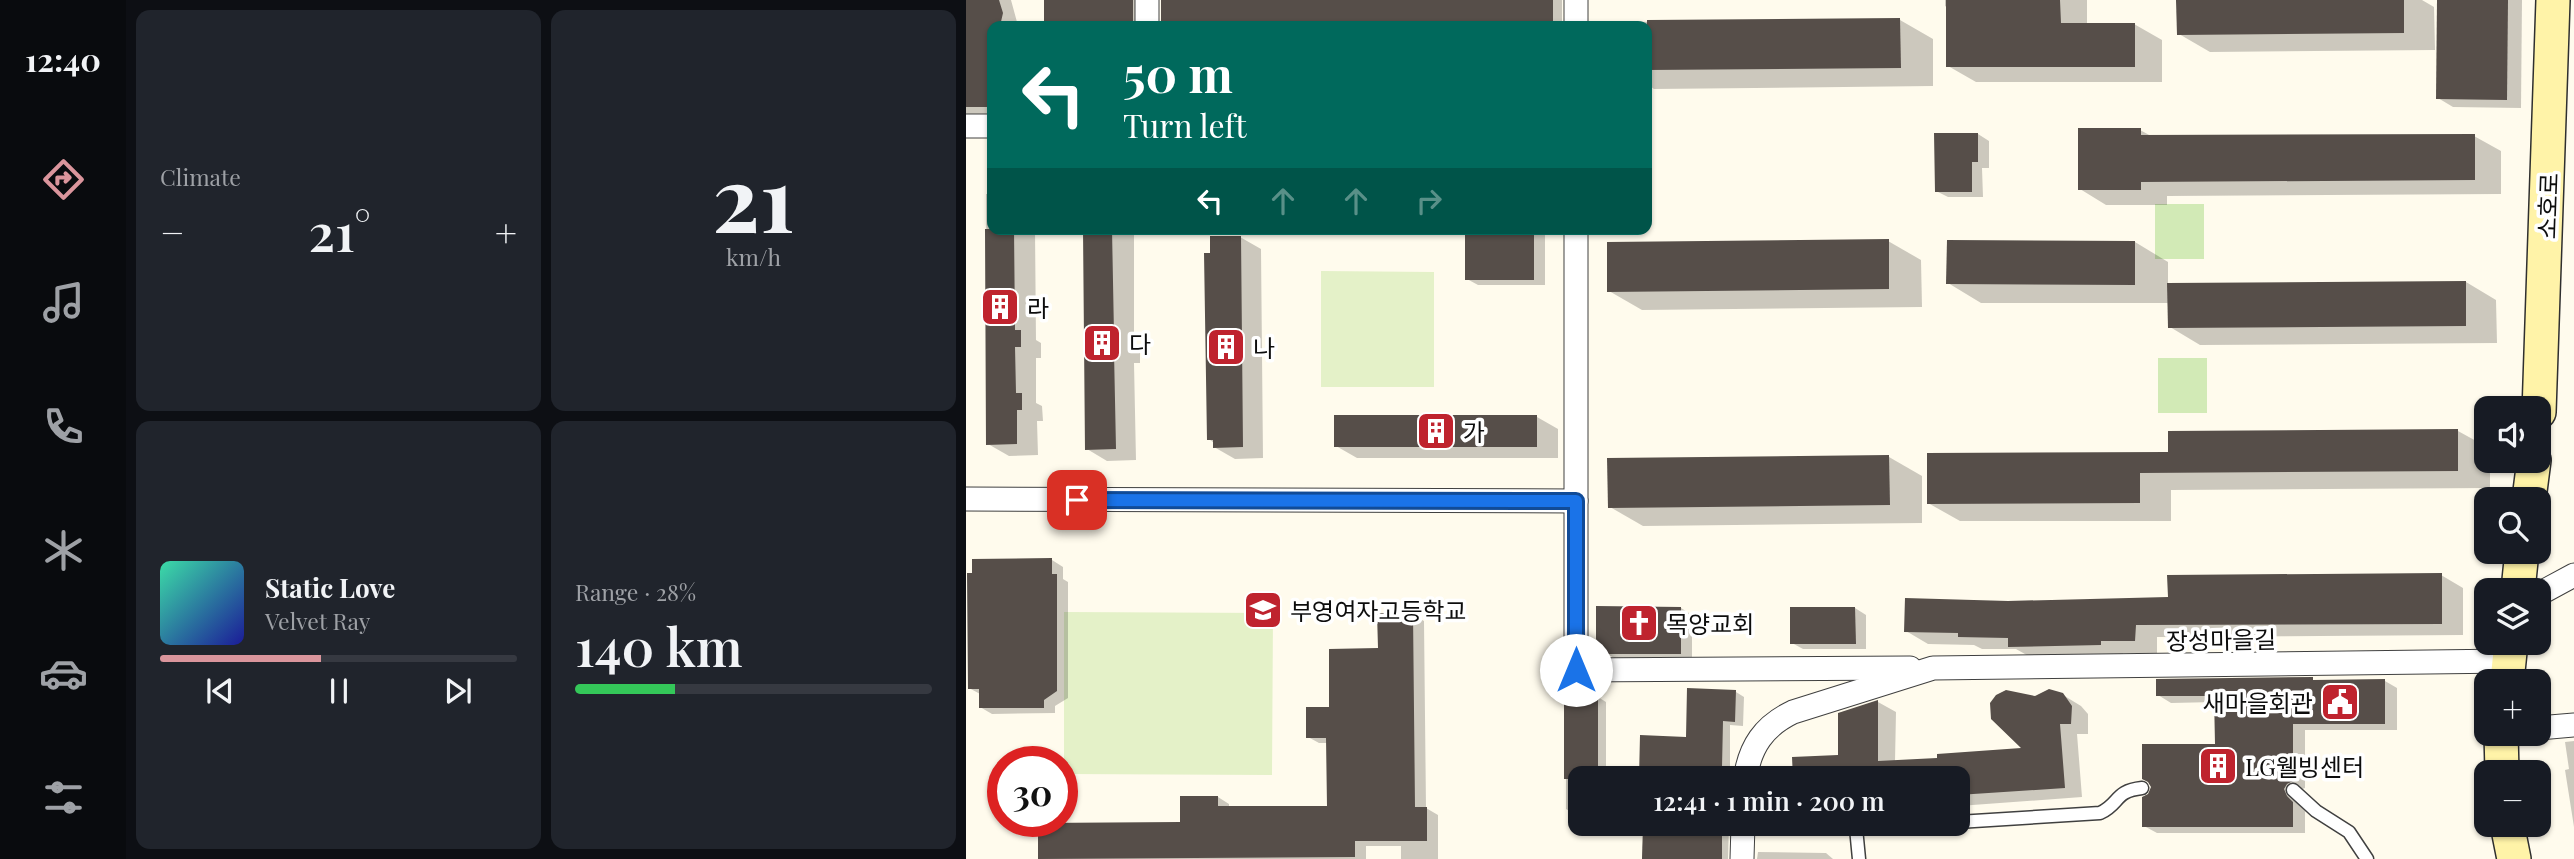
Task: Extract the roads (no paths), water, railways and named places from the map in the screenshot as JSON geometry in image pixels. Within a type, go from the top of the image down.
[{"type":"street","points":[[1147,0],[1147,21]]},
{"type":"street","points":[[1576,0],[1576,21]]},
{"type":"street","name":"소호로","points":[[2540,396],[2553,0]]},
{"type":"street","points":[[966,126],[987,125]]},
{"type":"street","points":[[966,499],[1576,501],[1576,235]]},
{"type":"street","name":"장성마을길","points":[[1576,501],[1576,670],[2509,661]]},
{"type":"street","points":[[2551,587],[2574,575]]},
{"type":"street","name":"장성마을길","points":[[1749,766],[1755,744],[1766,729],[1779,719],[1793,712],[1933,668]]},
{"type":"street","points":[[2551,727],[2574,725]]},
{"type":"street","points":[[1742,859],[1743,836]]},
{"type":"street","points":[[2510,837],[2514,859]]},
{"type":"lane","points":[[1970,820],[2100,813],[2109,809],[2121,794],[2142,788]]},
{"type":"lane","points":[[2293,790],[2316,811],[2349,832],[2367,859]]},
{"type":"lane","points":[[1857,836],[1859,859]]},
{"type":"place","name":"라","points":[[1000,307]]},
{"type":"place","name":"다","points":[[1102,343]]},
{"type":"place","name":"나","points":[[1226,347]]},
{"type":"place","name":"가","points":[[1436,431]]},
{"type":"place","name":"부영여자고등학교","points":[[1263,610]]},
{"type":"place","name":"목양교회","points":[[1639,623]]},
{"type":"place","name":"새마을회관","points":[[2340,702]]},
{"type":"place","name":"LG웰빙센터","points":[[2218,766]]}]
